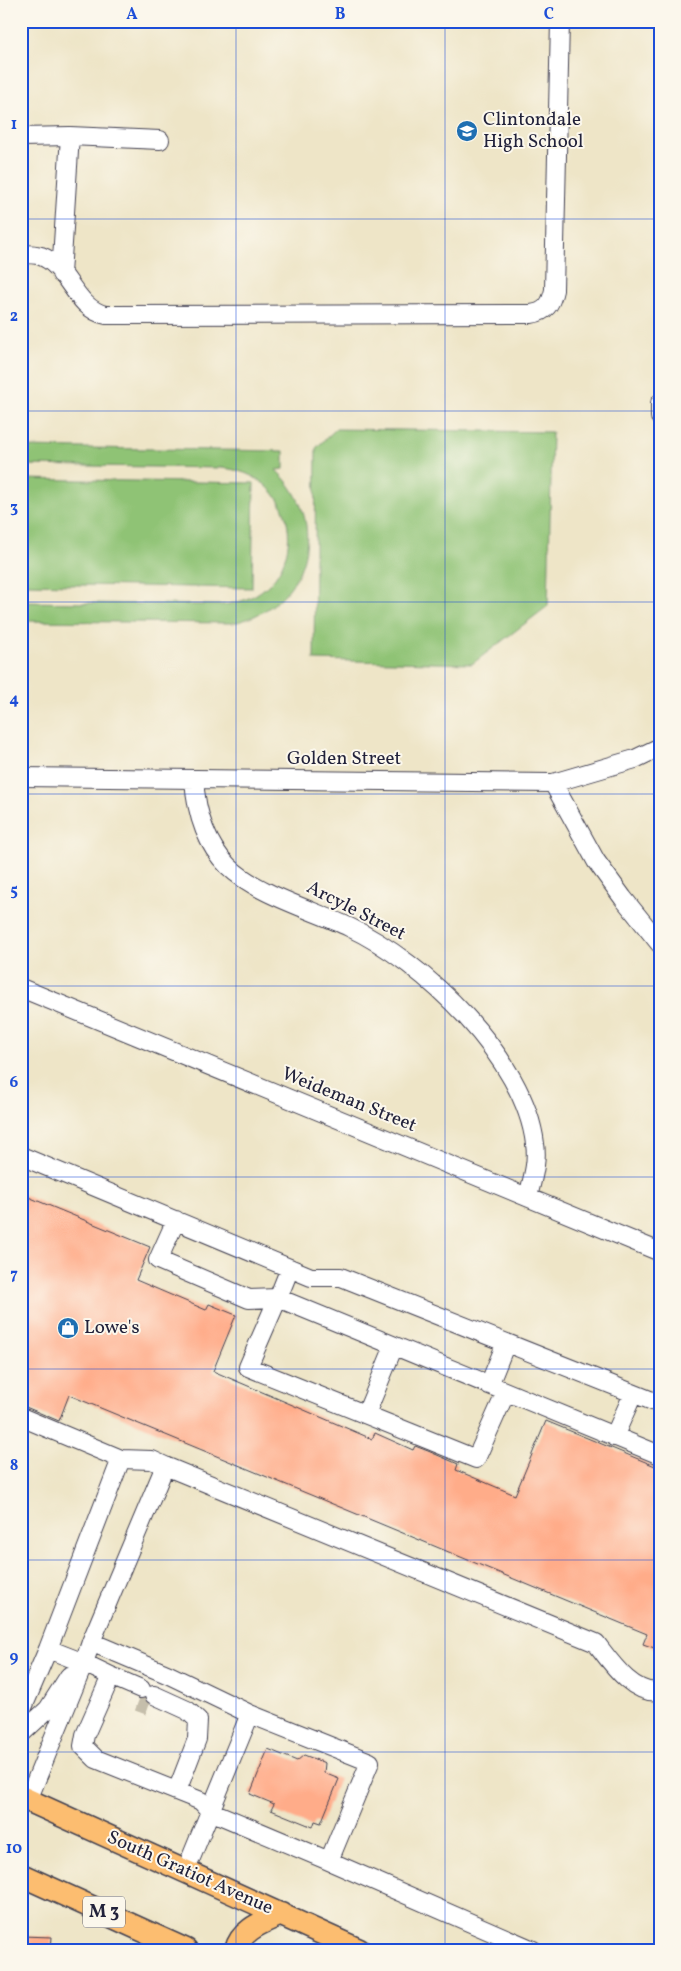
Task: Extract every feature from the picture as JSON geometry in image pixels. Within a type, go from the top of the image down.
[{"type":"main road","name":"South Gratiot Avenue","points":[[23,1803],[186,1870],[359,1950]]},
{"type":"main road","name":"M 3","points":[[23,1879],[149,1941],[186,1950]]},
{"type":"main road","points":[[236,1950],[244,1935],[254,1926],[282,1914]]},
{"type":"street","points":[[21,254],[42,256],[53,264],[90,310],[106,316],[539,313],[551,302],[554,290],[560,21]]},
{"type":"street","points":[[21,136],[160,140]]},
{"type":"street","points":[[61,274],[70,136]]},
{"type":"street","points":[[660,403],[660,417]]},
{"type":"street","name":"Golden Street","points":[[21,777],[553,783],[635,759],[660,747]]},
{"type":"street","name":"Arcyle Street","points":[[194,779],[199,814],[210,843],[228,866],[249,882],[374,940],[422,973],[467,1017],[495,1053],[512,1080],[530,1120],[536,1145],[535,1168],[528,1196]]},
{"type":"street","points":[[553,783],[596,861],[660,944]]},
{"type":"street","name":"Weideman Street","points":[[21,988],[660,1252]]},
{"type":"street","points":[[21,1156],[311,1277],[341,1277],[660,1404]]},
{"type":"street","points":[[176,1220],[158,1260],[249,1299],[278,1298],[660,1456]]},
{"type":"street","points":[[290,1268],[248,1367],[476,1459],[506,1392]]},
{"type":"street","points":[[489,1385],[506,1343]]},
{"type":"street","points":[[366,1414],[394,1346]]},
{"type":"street","points":[[614,1437],[633,1394]]},
{"type":"street","points":[[21,1417],[121,1459],[152,1460],[596,1643],[628,1682],[653,1692],[660,1691]]},
{"type":"street","points":[[21,1712],[48,1649],[121,1459]]},
{"type":"street","points":[[21,1734],[48,1709],[91,1642],[165,1466]]},
{"type":"street","points":[[91,1642],[210,1694],[250,1714],[370,1762],[329,1861]]},
{"type":"street","points":[[48,1649],[79,1661],[146,1694],[186,1710],[198,1720]]},
{"type":"street","points":[[23,1803],[79,1661]]},
{"type":"street","points":[[111,1676],[84,1735],[84,1746],[96,1759],[201,1801],[210,1811],[533,1950]]},
{"type":"street","points":[[176,1791],[197,1739],[198,1720],[210,1694]]},
{"type":"street","points":[[186,1870],[250,1714]]},
{"type":"green space","points":[[336,429],[552,432],[548,606],[472,664],[314,660],[316,448]]},
{"type":"green space","points":[[21,447],[284,451],[284,469],[276,470],[293,491],[303,514],[307,537],[304,560],[294,581],[279,600],[259,614],[233,623],[21,621],[21,602],[220,605],[250,598],[271,582],[284,561],[288,537],[285,513],[272,492],[251,476],[222,468],[21,465]]},
{"type":"green space","points":[[21,479],[254,483],[252,588],[21,584]]},
{"type":"building","points":[[21,1194],[150,1247],[136,1280],[206,1310],[209,1304],[236,1315],[213,1371],[372,1439],[375,1433],[413,1450],[415,1446],[428,1451],[458,1464],[456,1470],[515,1495],[546,1421],[660,1468],[660,1650],[643,1644],[647,1634],[69,1395],[59,1421],[21,1405]]},
{"type":"building","points":[[268,1749],[297,1761],[304,1755],[325,1763],[324,1773],[339,1779],[321,1823],[315,1821],[313,1827],[271,1810],[274,1804],[250,1794]]},
{"type":"building","points":[[21,1936],[52,1937],[51,1950],[21,1950]]},
{"type":"tunnel","points":[[138,1702],[149,1706]]},
{"type":"place","name":"Clintondale High School","points":[[467,131]]},
{"type":"place","name":"Lowe's","points":[[68,1328]]}]
